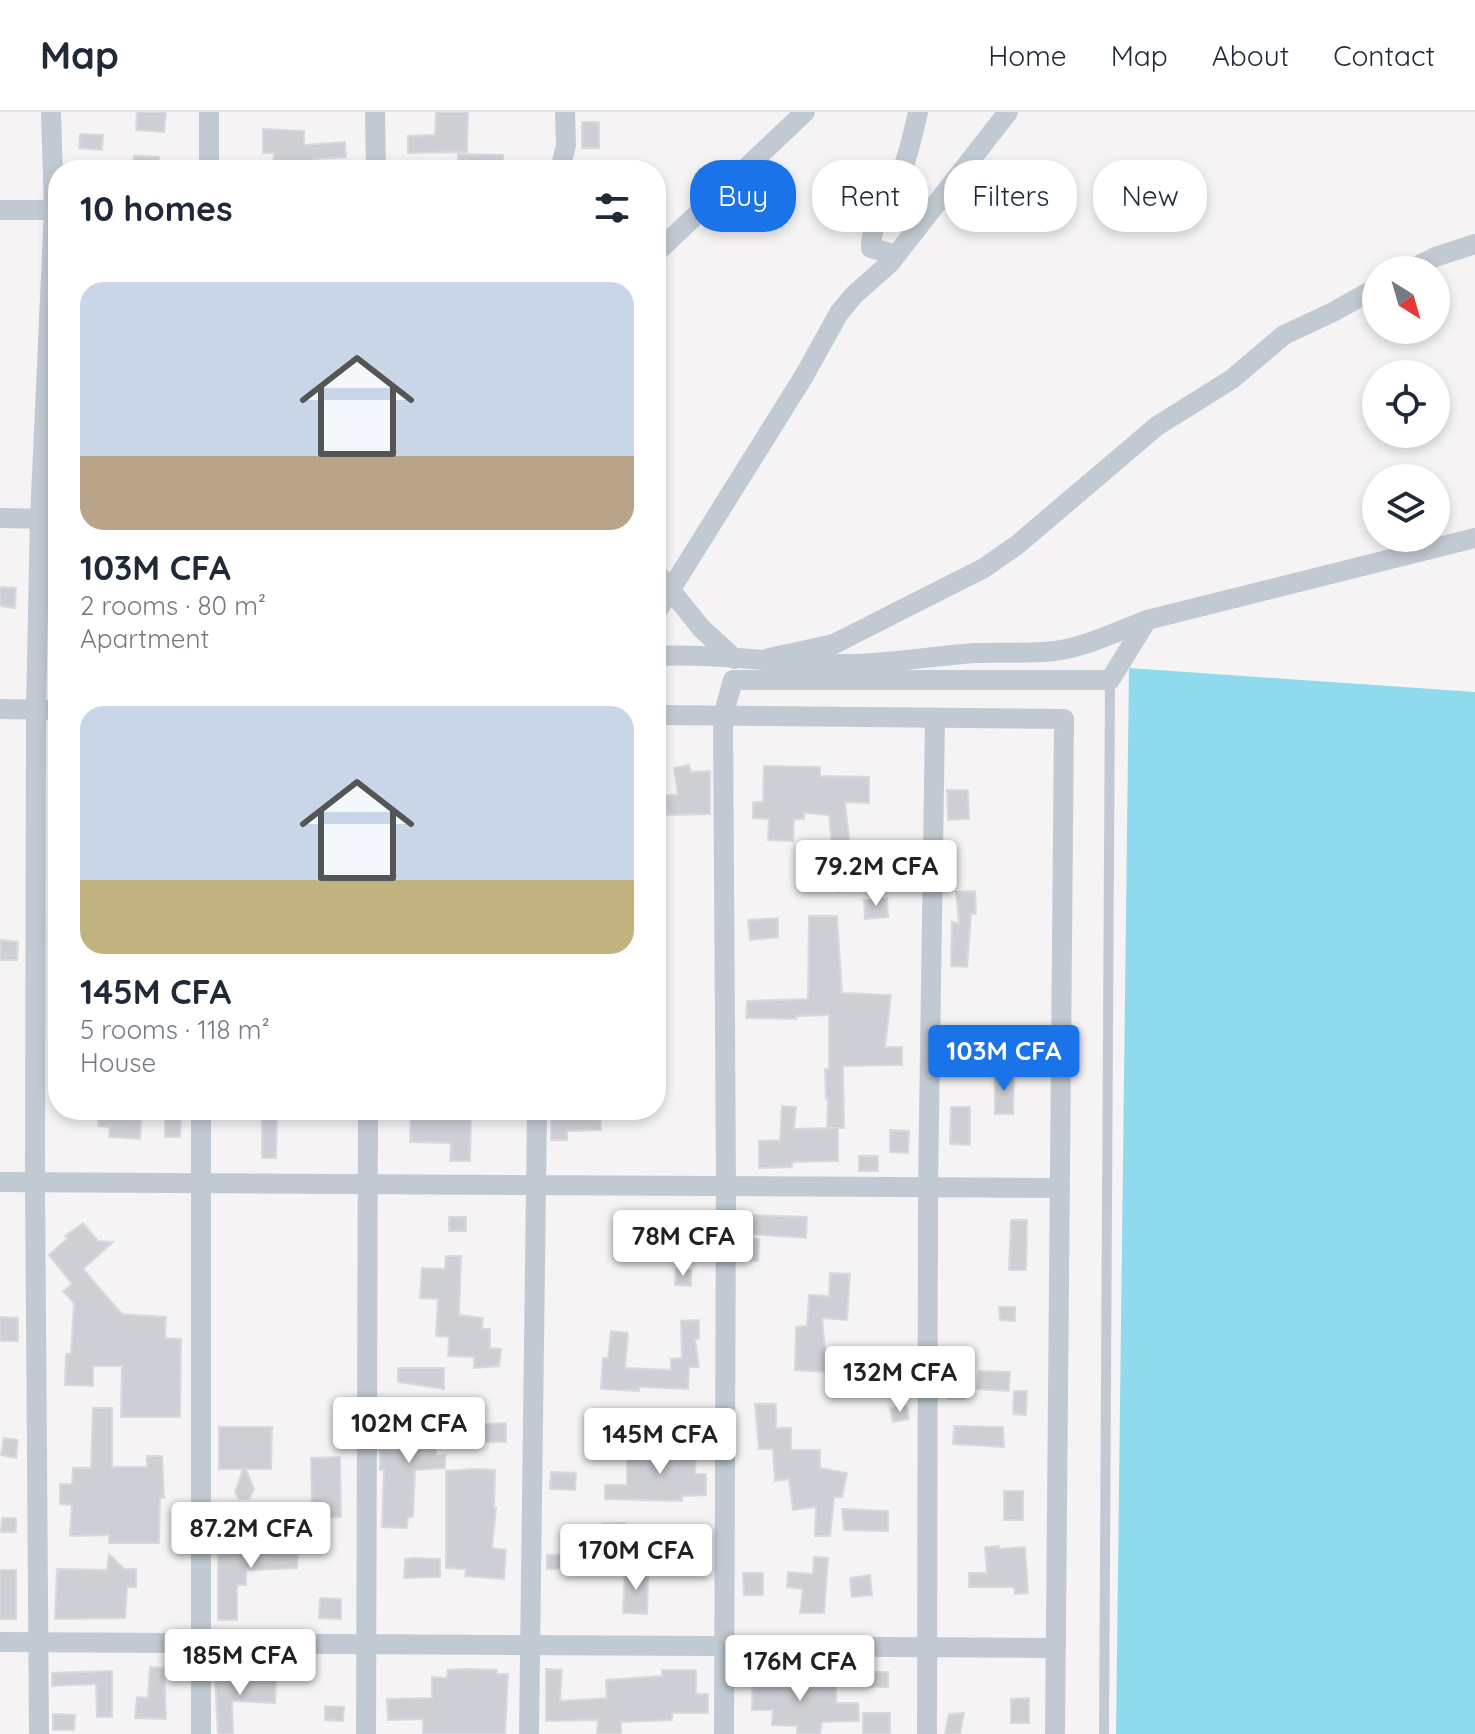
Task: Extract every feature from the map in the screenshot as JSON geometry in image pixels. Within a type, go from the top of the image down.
[{"type":"street","points":[[51,112],[53,160]]},
{"type":"street","points":[[209,112],[209,160]]},
{"type":"street","points":[[375,112],[376,160]]},
{"type":"street","points":[[562,160],[566,145],[565,112]]},
{"type":"street","points":[[896,255],[871,248],[870,234],[898,184],[918,112]]},
{"type":"street","points":[[666,599],[804,376],[839,313],[896,255],[1008,112]]},
{"type":"street","points":[[666,243],[799,115]]},
{"type":"street","points":[[0,210],[48,210]]},
{"type":"street","points":[[1438,256],[1475,244]]},
{"type":"street","points":[[769,658],[834,644],[984,568],[1017,545],[1148,432],[1232,379],[1284,335],[1362,296]]},
{"type":"street","points":[[0,518],[48,518]]},
{"type":"street","points":[[39,1734],[36,709],[48,533]]},
{"type":"street","points":[[666,655],[852,664],[976,653],[1055,651],[1147,620],[1475,538]]},
{"type":"street","points":[[666,583],[702,629],[735,659]]},
{"type":"street","points":[[724,1734],[726,1186],[723,716],[733,680],[1110,680],[1147,620]]},
{"type":"street","points":[[0,709],[48,710]]},
{"type":"street","points":[[666,715],[1064,719],[1055,1734]]},
{"type":"street","points":[[927,1734],[928,1187],[935,718]]},
{"type":"street","points":[[201,1120],[201,1734]]},
{"type":"street","points":[[366,1734],[368,1120]]},
{"type":"street","points":[[529,1734],[537,1120]]},
{"type":"street","points":[[0,1182],[1060,1188]]},
{"type":"street","points":[[0,1642],[1056,1648]]},
{"type":"lane","points":[[1104,1734],[1110,680]]},
{"type":"water","points":[[1129,668],[1475,692],[1475,1734],[1116,1734]]},
{"type":"building","points":[[137,112],[166,112],[164,132],[136,130]]},
{"type":"building","points":[[436,112],[468,112],[467,152],[408,153],[408,136],[435,135]]},
{"type":"building","points":[[582,122],[599,122],[599,148],[582,148]]},
{"type":"building","points":[[263,129],[304,131],[304,145],[345,142],[346,157],[274,160],[274,153],[263,153]]},
{"type":"building","points":[[80,134],[103,135],[102,150],[79,148]]},
{"type":"building","points":[[458,154],[503,155],[503,160],[458,160]]},
{"type":"building","points":[[134,156],[159,157],[159,160],[134,160]]},
{"type":"building","points":[[0,587],[16,588],[15,608],[0,606]]},
{"type":"building","points":[[689,765],[691,772],[710,771],[710,814],[666,815],[666,795],[678,795],[674,768]]},
{"type":"building","points":[[764,766],[820,767],[820,776],[869,777],[869,803],[845,802],[850,847],[845,847],[847,891],[836,892],[836,886],[829,887],[830,856],[833,856],[829,815],[804,813],[804,819],[794,819],[793,841],[768,840],[769,819],[753,818],[753,802],[763,802]]},
{"type":"building","points":[[947,790],[968,790],[969,819],[948,820]]},
{"type":"building","points":[[975,891],[976,914],[971,914],[967,967],[951,966],[952,922],[959,923],[956,892]]},
{"type":"building","points":[[887,898],[888,917],[865,919],[864,900]]},
{"type":"building","points":[[809,916],[837,916],[842,993],[891,995],[885,1047],[902,1047],[902,1065],[843,1066],[844,1128],[838,1128],[838,1161],[792,1162],[792,1167],[759,1168],[759,1141],[780,1140],[782,1106],[796,1107],[794,1129],[836,1128],[827,1128],[825,1069],[829,1069],[829,1015],[796,1016],[796,1019],[746,1018],[747,1001],[808,999]]},
{"type":"building","points":[[778,918],[778,937],[750,940],[748,920]]},
{"type":"building","points":[[1,940],[18,942],[17,960],[0,960]]},
{"type":"building","points":[[995,1072],[1014,1072],[1013,1114],[995,1114]]},
{"type":"building","points":[[951,1107],[970,1107],[970,1145],[950,1144]]},
{"type":"building","points":[[98,1120],[141,1120],[140,1139],[109,1137],[110,1127],[98,1126]]},
{"type":"building","points":[[165,1120],[181,1120],[180,1137],[165,1137]]},
{"type":"building","points":[[262,1120],[277,1120],[276,1158],[262,1158]]},
{"type":"building","points":[[411,1120],[471,1120],[470,1161],[450,1161],[451,1143],[410,1142]]},
{"type":"building","points":[[551,1120],[600,1120],[601,1130],[567,1131],[567,1140],[551,1140]]},
{"type":"building","points":[[890,1130],[909,1131],[908,1153],[890,1152]]},
{"type":"building","points":[[859,1156],[878,1156],[878,1171],[859,1171]]},
{"type":"building","points":[[748,1215],[807,1217],[806,1238],[748,1234]]},
{"type":"building","points":[[646,1216],[647,1231],[627,1232],[627,1218]]},
{"type":"building","points":[[449,1217],[466,1217],[466,1231],[449,1231]]},
{"type":"building","points":[[1011,1220],[1027,1220],[1026,1270],[1009,1270]]},
{"type":"building","points":[[83,1223],[98,1241],[113,1242],[83,1269],[122,1314],[166,1317],[165,1338],[181,1339],[180,1417],[121,1417],[122,1366],[93,1366],[93,1386],[65,1385],[66,1354],[71,1354],[74,1303],[63,1291],[72,1284],[49,1255],[68,1238],[65,1236]]},
{"type":"building","points":[[746,1238],[759,1239],[758,1261],[745,1261]]},
{"type":"building","points":[[446,1256],[461,1256],[459,1315],[483,1318],[482,1329],[490,1329],[490,1348],[501,1349],[499,1366],[474,1368],[474,1357],[448,1356],[449,1337],[436,1336],[438,1299],[420,1298],[422,1268],[445,1269]]},
{"type":"building","points":[[676,1269],[691,1270],[691,1286],[675,1285]]},
{"type":"building","points":[[830,1273],[850,1274],[847,1320],[822,1318],[825,1349],[850,1348],[851,1366],[846,1367],[847,1393],[830,1394],[829,1372],[795,1370],[796,1327],[807,1326],[809,1295],[829,1296]]},
{"type":"building","points":[[999,1307],[1015,1307],[1015,1321],[1000,1320]]},
{"type":"building","points":[[0,1317],[18,1318],[18,1341],[0,1341]]},
{"type":"building","points":[[699,1320],[699,1339],[695,1339],[699,1367],[689,1367],[688,1389],[601,1389],[603,1358],[608,1358],[611,1331],[628,1333],[625,1368],[671,1370],[671,1359],[682,1358],[681,1321]]},
{"type":"building","points":[[398,1368],[444,1368],[444,1389],[398,1382]]},
{"type":"building","points":[[979,1371],[1010,1372],[1009,1391],[977,1389]]},
{"type":"building","points":[[949,1381],[966,1382],[965,1399],[948,1399]]},
{"type":"building","points":[[1014,1391],[1027,1391],[1026,1415],[1013,1414]]},
{"type":"building","points":[[755,1404],[776,1404],[776,1428],[791,1428],[791,1450],[820,1450],[820,1468],[847,1473],[842,1497],[834,1497],[830,1536],[815,1536],[816,1507],[793,1510],[789,1479],[775,1481],[773,1449],[759,1449]]},
{"type":"building","points":[[907,1406],[909,1419],[893,1422],[890,1408]]},
{"type":"building","points":[[404,1407],[436,1407],[436,1456],[445,1455],[445,1468],[415,1470],[413,1517],[408,1517],[407,1528],[382,1527],[384,1470],[380,1470],[380,1449],[404,1450]]},
{"type":"building","points":[[93,1408],[112,1408],[112,1467],[147,1467],[147,1456],[162,1456],[164,1498],[160,1498],[159,1543],[109,1543],[109,1535],[70,1536],[72,1505],[60,1504],[60,1484],[72,1484],[73,1468],[91,1468]]},
{"type":"building","points":[[506,1423],[506,1442],[485,1442],[484,1424]]},
{"type":"building","points":[[954,1426],[1003,1427],[1004,1447],[953,1444]]},
{"type":"building","points":[[219,1427],[272,1427],[271,1469],[246,1469],[254,1489],[249,1499],[239,1499],[235,1492],[243,1469],[219,1469]]},
{"type":"building","points":[[4,1438],[18,1440],[16,1458],[1,1455]]},
{"type":"building","points":[[627,1448],[696,1448],[695,1474],[706,1474],[706,1495],[682,1496],[682,1501],[605,1499],[605,1485],[627,1485]]},
{"type":"building","points":[[340,1457],[341,1517],[312,1518],[311,1458]]},
{"type":"building","points":[[495,1470],[496,1508],[492,1548],[506,1550],[504,1579],[465,1576],[466,1569],[446,1568],[446,1471]]},
{"type":"building","points":[[551,1472],[576,1473],[575,1490],[550,1489]]},
{"type":"building","points":[[1004,1491],[1023,1491],[1023,1520],[1004,1520]]},
{"type":"building","points":[[842,1509],[888,1511],[888,1531],[844,1530]]},
{"type":"building","points":[[2,1518],[16,1518],[16,1532],[1,1532]]},
{"type":"building","points":[[625,1523],[624,1549],[636,1549],[635,1563],[604,1565],[603,1524]]},
{"type":"building","points":[[282,1529],[300,1530],[297,1568],[246,1570],[246,1585],[237,1585],[237,1620],[218,1620],[218,1552],[260,1554],[260,1551],[281,1551]]},
{"type":"building","points":[[999,1546],[999,1549],[1025,1547],[1028,1593],[1015,1594],[1014,1587],[969,1587],[969,1573],[987,1573],[985,1547]]},
{"type":"building","points":[[109,1554],[124,1569],[136,1569],[136,1587],[127,1587],[125,1618],[55,1619],[57,1569],[107,1570]]},
{"type":"building","points":[[587,1554],[587,1568],[547,1569],[547,1555]]},
{"type":"building","points":[[814,1557],[828,1558],[824,1613],[800,1613],[803,1589],[787,1587],[788,1572],[813,1574]]},
{"type":"building","points":[[405,1559],[440,1559],[440,1577],[404,1578]]},
{"type":"building","points":[[0,1570],[16,1570],[16,1619],[0,1619]]},
{"type":"building","points":[[625,1570],[648,1571],[647,1614],[623,1613]]},
{"type":"building","points":[[743,1573],[763,1573],[763,1595],[744,1595]]},
{"type":"building","points":[[870,1575],[872,1595],[852,1597],[850,1578]]},
{"type":"building","points":[[320,1598],[341,1599],[341,1619],[319,1618]]},
{"type":"building","points":[[150,1667],[164,1668],[166,1719],[135,1718],[137,1697],[148,1698]]},
{"type":"building","points":[[546,1669],[562,1670],[560,1701],[607,1698],[606,1680],[662,1676],[662,1670],[696,1670],[696,1694],[708,1694],[708,1713],[672,1713],[672,1720],[621,1722],[621,1734],[597,1734],[598,1720],[546,1721]]},
{"type":"building","points":[[448,1670],[497,1670],[496,1674],[508,1674],[505,1734],[423,1734],[423,1719],[388,1720],[387,1699],[432,1698],[432,1677],[447,1678]]},
{"type":"building","points":[[112,1671],[112,1717],[97,1717],[96,1684],[52,1686],[52,1673]]},
{"type":"building","points":[[793,1672],[793,1686],[836,1685],[836,1703],[858,1703],[859,1721],[822,1722],[820,1734],[797,1734],[797,1726],[772,1725],[773,1710],[752,1710],[753,1673]]},
{"type":"building","points":[[869,1672],[888,1672],[888,1687],[868,1687]]},
{"type":"building","points":[[215,1677],[276,1680],[275,1703],[232,1701],[233,1734],[218,1734]]},
{"type":"building","points":[[1029,1698],[1029,1723],[1011,1723],[1011,1699]]},
{"type":"building","points":[[325,1706],[344,1707],[343,1721],[325,1720]]},
{"type":"building","points":[[863,1713],[890,1713],[890,1734],[863,1734]]},
{"type":"building","points":[[964,1713],[960,1734],[945,1734],[949,1714]]},
{"type":"building","points":[[53,1714],[75,1715],[74,1730],[53,1730]]}]
